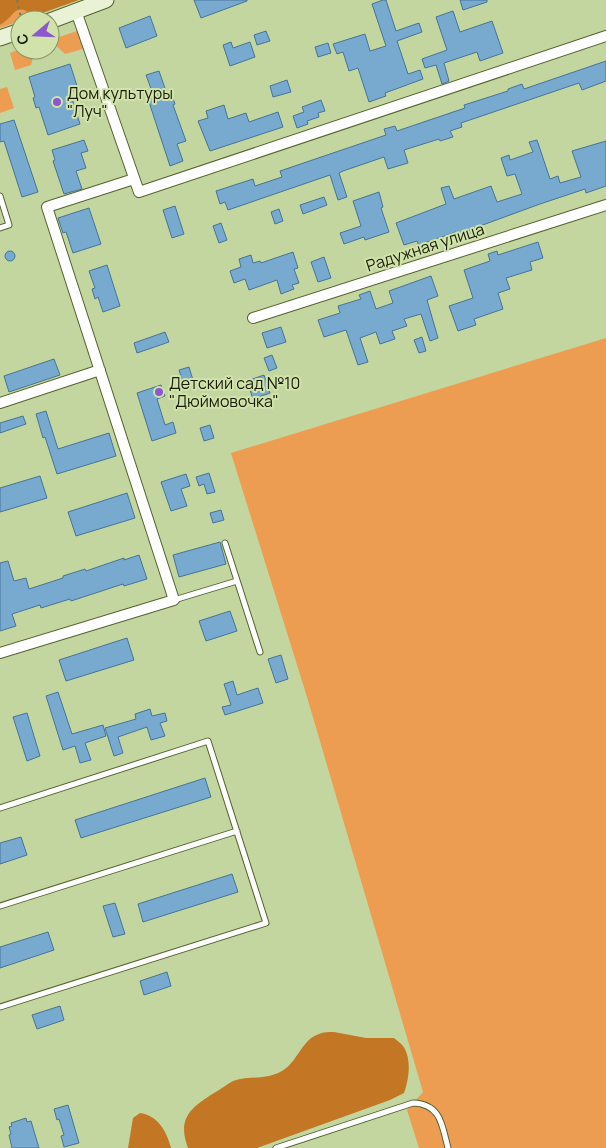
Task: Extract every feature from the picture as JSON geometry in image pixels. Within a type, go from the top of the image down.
[{"type":"main road","points":[[60,17],[106,0]]},
{"type":"street","points":[[76,11],[139,192],[606,36]]},
{"type":"street","points":[[0,653],[174,600],[47,207],[134,178]]},
{"type":"street","name":"Радужная улица","points":[[253,318],[606,205]]},
{"type":"street","points":[[0,403],[100,370]]},
{"type":"lane","points":[[0,196],[10,225],[0,228]]},
{"type":"lane","points":[[225,543],[260,652]]},
{"type":"lane","points":[[174,600],[237,581]]},
{"type":"lane","points":[[0,808],[208,741],[266,923],[0,1007]]},
{"type":"lane","points":[[0,906],[237,831]]},
{"type":"lane","points":[[276,1148],[413,1103],[422,1103],[430,1106],[436,1112],[448,1148]]},
{"type":"shaded area","points":[[0,0],[79,0],[51,10],[10,10],[10,17],[0,25]]},
{"type":"shaded area","points":[[10,16],[10,24],[0,28],[0,25]]},
{"type":"shaded area","points":[[77,31],[83,49],[65,54],[60,49],[60,37]]},
{"type":"shaded area","points":[[12,60],[32,60],[31,65],[15,70]]},
{"type":"shaded area","points":[[7,87],[14,108],[0,113],[0,89]]},
{"type":"shaded area","points":[[606,338],[606,1148],[419,1148],[407,1110],[423,1092],[307,697],[231,453]]},
{"type":"shaded area","points":[[334,1032],[366,1038],[394,1038],[401,1044],[406,1051],[409,1063],[404,1093],[390,1100],[257,1148],[188,1148],[185,1138],[185,1122],[192,1109],[198,1104],[233,1081],[269,1076],[282,1071],[292,1063],[313,1037],[322,1033]]},
{"type":"shaded area","points":[[140,1113],[156,1120],[164,1130],[171,1148],[128,1148],[133,1118]]},
{"type":"building","points":[[194,0],[247,0],[247,1],[201,18]]},
{"type":"building","points":[[386,0],[396,31],[419,23],[422,32],[397,41],[408,74],[420,70],[423,79],[385,93],[386,96],[369,102],[358,68],[349,71],[343,52],[337,54],[333,44],[365,34],[370,51],[386,46],[372,4]]},
{"type":"building","points":[[460,0],[487,0],[487,2],[463,10]]},
{"type":"building","points":[[453,11],[460,32],[492,21],[503,53],[480,61],[477,52],[444,63],[449,81],[442,84],[436,65],[425,68],[422,59],[447,50],[436,17]]},
{"type":"building","points":[[150,16],[157,36],[126,48],[119,28]]},
{"type":"building","points":[[266,31],[270,41],[257,45],[254,35]]},
{"type":"building","points":[[231,42],[233,48],[250,42],[255,57],[230,66],[223,45]]},
{"type":"building","points":[[328,43],[331,53],[318,57],[315,47]]},
{"type":"building","points":[[606,61],[606,81],[582,90],[579,83],[461,123],[462,127],[450,131],[453,137],[440,141],[439,139],[404,150],[408,163],[388,169],[384,157],[339,173],[347,197],[338,200],[330,175],[228,210],[225,202],[220,204],[216,191],[253,179],[255,186],[282,177],[280,171],[386,135],[384,129],[395,126],[397,131],[465,108],[464,105],[508,91],[508,89],[522,84],[524,89]]},
{"type":"building","points":[[70,64],[78,89],[70,92],[80,124],[48,135],[39,107],[36,108],[29,77]]},
{"type":"building","points":[[159,71],[167,94],[171,93],[175,104],[173,105],[186,141],[177,144],[183,161],[170,166],[148,99],[154,97],[146,75]]},
{"type":"building","points":[[287,80],[291,92],[273,97],[270,86]]},
{"type":"building","points":[[321,100],[325,111],[318,113],[319,117],[307,121],[308,124],[297,128],[293,116],[304,112],[302,107]]},
{"type":"building","points":[[224,105],[228,119],[246,113],[249,122],[278,112],[283,127],[210,151],[198,121],[208,118],[206,111]]},
{"type":"building","points":[[14,120],[38,192],[22,197],[4,141],[0,142],[0,124]]},
{"type":"building","points":[[84,140],[88,151],[81,153],[86,168],[76,171],[82,189],[64,194],[53,161],[55,160],[52,150]]},
{"type":"building","points":[[537,140],[550,179],[558,176],[560,183],[581,177],[572,151],[606,141],[606,186],[586,193],[585,189],[540,204],[469,230],[471,233],[457,238],[456,232],[427,242],[429,246],[420,249],[417,241],[404,245],[396,223],[446,204],[441,188],[449,186],[454,199],[491,186],[497,202],[522,194],[515,174],[507,176],[501,158],[509,155],[510,160],[533,152],[529,142]]},
{"type":"building","points":[[379,192],[383,207],[381,208],[389,232],[365,240],[364,237],[344,244],[340,233],[361,226],[353,201]]},
{"type":"building","points":[[324,197],[327,205],[303,214],[300,205]]},
{"type":"building","points":[[175,206],[184,234],[172,238],[163,210]]},
{"type":"building","points":[[89,208],[101,244],[73,253],[66,232],[63,233],[58,218]]},
{"type":"building","points":[[279,209],[283,221],[275,224],[271,212]]},
{"type":"building","points":[[221,223],[227,240],[219,243],[213,226]]},
{"type":"building","points":[[538,242],[543,258],[530,262],[532,270],[506,278],[510,289],[498,293],[503,309],[474,319],[476,325],[458,331],[449,306],[473,298],[464,270],[490,261],[488,254],[497,251],[498,255]]},
{"type":"building","points":[[8,251],[12,251],[15,256],[14,260],[8,261],[5,258],[5,254]]},
{"type":"building","points":[[293,252],[298,268],[294,269],[299,283],[292,285],[294,289],[281,294],[277,280],[249,290],[245,279],[234,283],[230,271],[241,267],[239,259],[251,255],[253,263],[260,261],[261,263]]},
{"type":"building","points":[[324,257],[331,278],[318,282],[311,262]]},
{"type":"building","points":[[107,265],[120,306],[103,312],[98,297],[95,299],[92,289],[95,288],[89,271]]},
{"type":"building","points":[[431,276],[438,296],[427,300],[438,338],[430,341],[421,314],[404,319],[407,326],[392,331],[395,339],[380,344],[376,332],[360,338],[368,362],[358,365],[346,330],[324,337],[318,320],[340,313],[338,306],[361,299],[359,295],[370,291],[376,309],[393,303],[389,291]]},
{"type":"building","points":[[281,327],[286,342],[267,348],[262,333]]},
{"type":"building","points":[[165,332],[169,342],[137,353],[134,343]]},
{"type":"building","points":[[422,337],[426,351],[419,353],[414,340]]},
{"type":"building","points":[[272,355],[277,368],[269,371],[264,358]]},
{"type":"building","points":[[54,359],[60,375],[9,392],[4,376]]},
{"type":"building","points":[[189,367],[193,380],[183,383],[179,370]]},
{"type":"building","points":[[264,375],[270,393],[253,399],[247,381]]},
{"type":"building","points":[[161,385],[165,396],[157,399],[165,425],[173,422],[176,433],[152,441],[137,393]]},
{"type":"building","points":[[46,411],[58,449],[109,433],[116,456],[57,474],[36,414]]},
{"type":"building","points":[[23,416],[26,424],[0,433],[0,423]]},
{"type":"building","points":[[210,425],[214,438],[204,441],[200,428]]},
{"type":"building","points":[[209,473],[215,492],[207,494],[204,484],[199,486],[196,477]]},
{"type":"building","points":[[186,474],[190,486],[181,489],[187,506],[171,511],[161,482]]},
{"type":"building","points":[[40,476],[47,498],[0,512],[0,488]]},
{"type":"building","points":[[127,493],[135,518],[76,536],[68,512]]},
{"type":"building","points":[[221,510],[224,520],[213,523],[210,513]]},
{"type":"building","points":[[220,542],[226,564],[179,577],[173,555]]},
{"type":"building","points":[[139,555],[147,579],[124,586],[123,584],[71,601],[70,599],[41,608],[40,605],[12,614],[16,626],[0,631],[0,563],[8,561],[14,581],[26,578],[29,589],[85,569],[86,571]]},
{"type":"building","points":[[230,611],[237,631],[206,641],[199,621]]},
{"type":"building","points":[[127,638],[134,660],[66,681],[59,660]]},
{"type":"building","points":[[281,655],[288,679],[276,683],[268,659]]},
{"type":"building","points":[[233,681],[237,695],[258,688],[263,703],[225,715],[222,707],[231,705],[224,684]]},
{"type":"building","points":[[58,692],[72,734],[103,725],[106,736],[85,743],[91,760],[80,763],[75,746],[63,750],[46,696]]},
{"type":"building","points":[[150,709],[152,716],[165,713],[167,721],[160,723],[165,736],[151,740],[147,727],[118,737],[123,753],[114,756],[105,728],[136,719],[135,714]]},
{"type":"building","points":[[27,713],[40,756],[27,761],[13,717]]},
{"type":"building","points":[[205,778],[211,797],[81,838],[75,820]]},
{"type":"building","points":[[21,837],[27,855],[0,864],[0,843]]},
{"type":"building","points":[[232,874],[238,892],[143,922],[138,904]]},
{"type":"building","points":[[115,903],[125,934],[113,937],[103,906]]},
{"type":"building","points":[[48,932],[54,950],[0,968],[0,947]]},
{"type":"building","points":[[167,972],[171,986],[144,995],[140,981]]},
{"type":"building","points":[[60,1006],[64,1020],[37,1029],[32,1015]]},
{"type":"building","points":[[68,1105],[79,1143],[64,1147],[61,1136],[64,1135],[54,1109]]},
{"type":"building","points":[[26,1118],[27,1122],[31,1121],[39,1148],[12,1148],[9,1127],[12,1126],[11,1123]]},
{"type":"place","name":"Дом культуры \"Луч\"","points":[[57,102]]},
{"type":"place","name":"Детский сад №10 \"Дюймовочка\"","points":[[159,392]]}]
